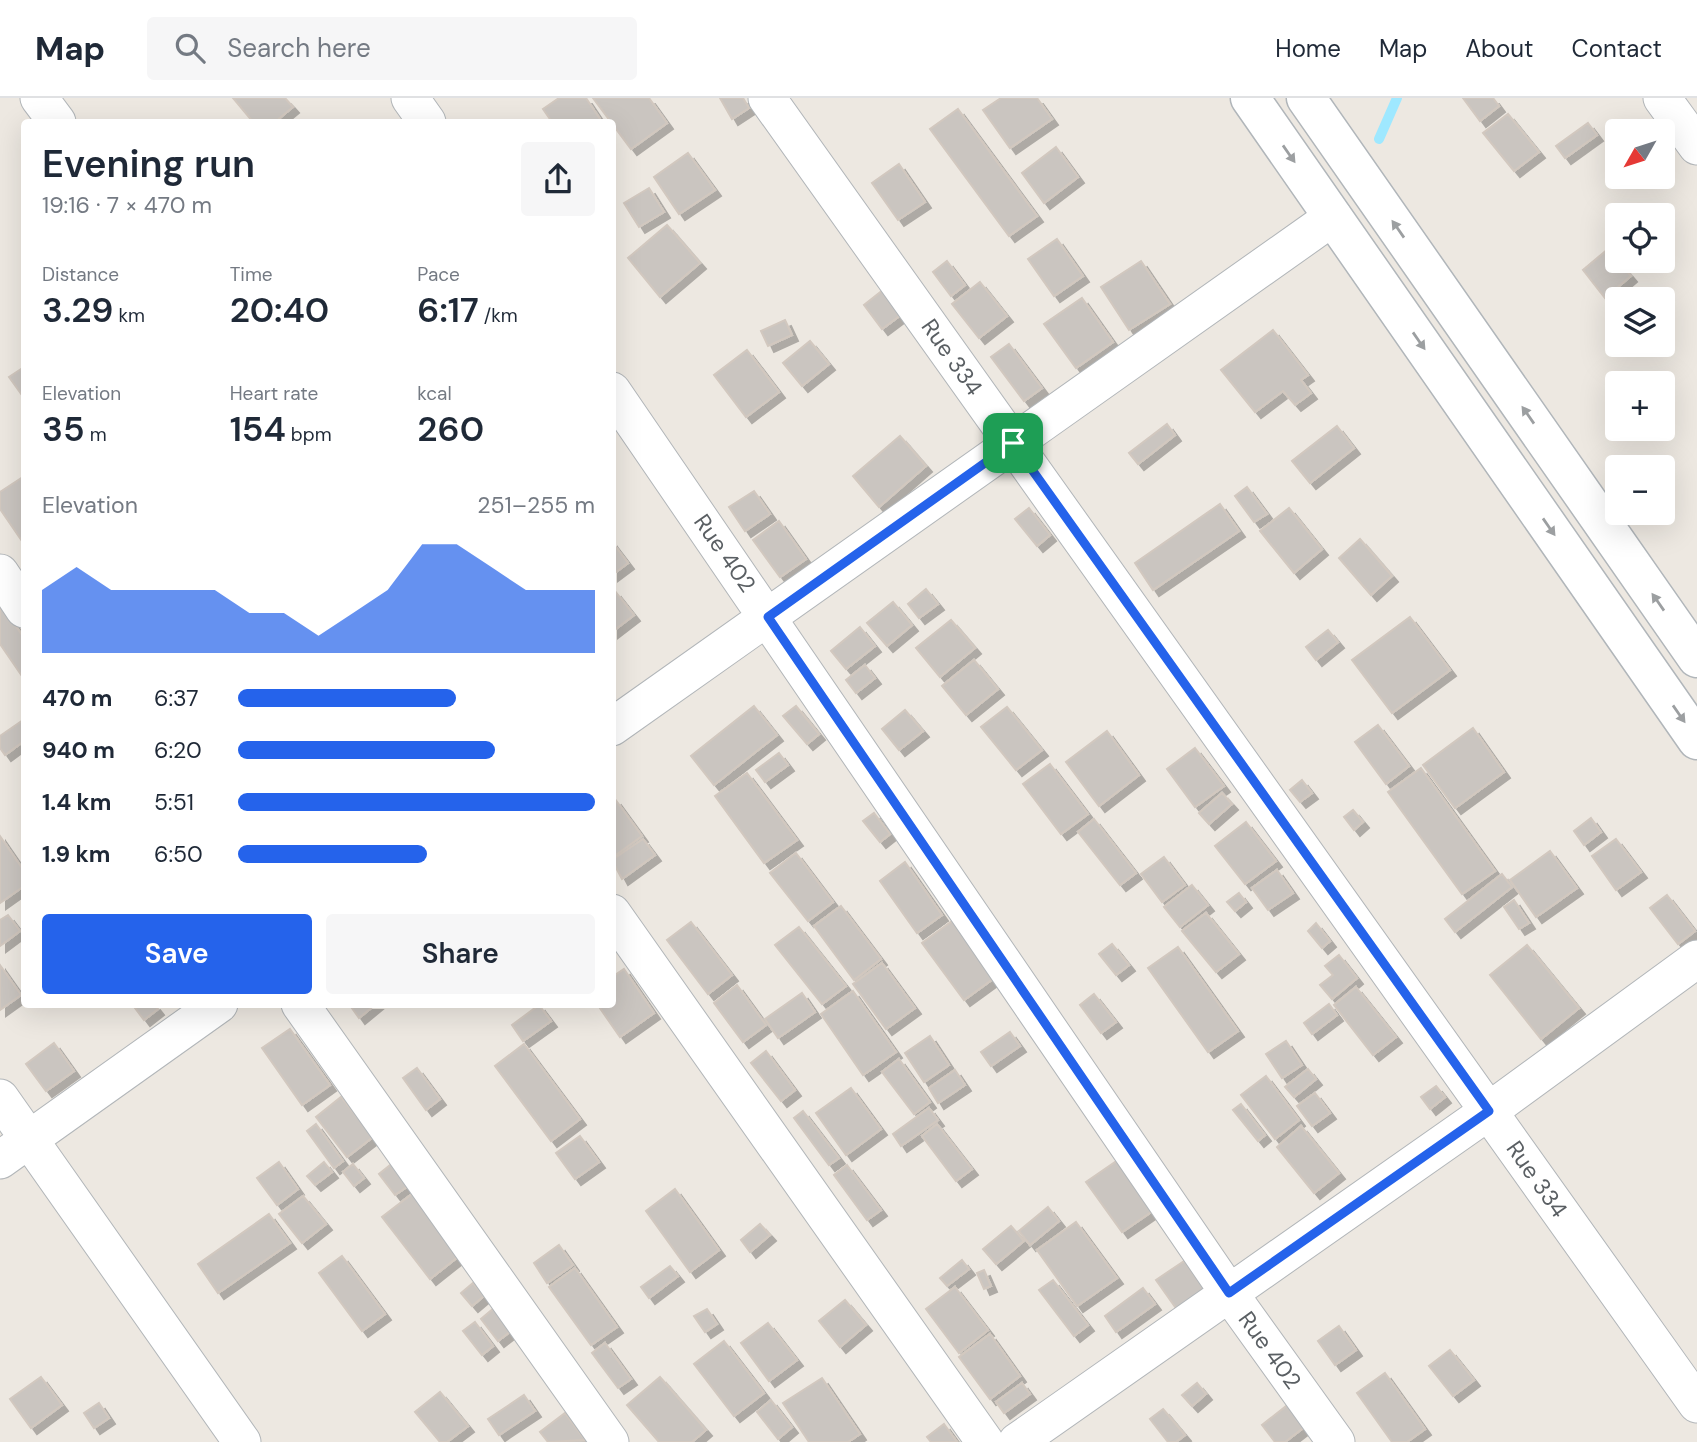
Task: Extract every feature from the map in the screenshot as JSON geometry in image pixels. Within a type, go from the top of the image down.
[{"type":"main road","points":[[1250,98],[1697,740]]},
{"type":"main road","points":[[1312,100],[1697,658]]},
{"type":"street","points":[[39,98],[55,119]]},
{"type":"street","points":[[410,98],[425,119]]},
{"type":"street","name":"Rue 334","points":[[767,98],[1697,1404]]},
{"type":"street","points":[[1662,98],[1697,146]]},
{"type":"street","points":[[616,724],[1333,217]]},
{"type":"street","name":"Rue 402","points":[[616,397],[1229,1293],[1336,1442]]},
{"type":"street","points":[[0,573],[21,604]]},
{"type":"street","points":[[616,919],[985,1442]]},
{"type":"street","points":[[1017,1442],[1489,1111],[1697,959]]},
{"type":"street","points":[[14,1149],[213,1008]]},
{"type":"street","points":[[303,1008],[610,1442]]},
{"type":"street","points":[[0,1098],[14,1149],[242,1442]]},
{"type":"building","points":[[233,98],[285,98],[293,107],[279,119],[250,119]]},
{"type":"building","points":[[559,98],[586,98],[600,119],[550,119],[543,109]]},
{"type":"building","points":[[593,98],[649,98],[667,123],[631,149],[616,129],[616,119],[609,119]]},
{"type":"building","points":[[720,98],[743,98],[749,108],[732,119]]},
{"type":"building","points":[[1001,98],[1037,98],[1052,119],[1010,148],[983,110]]},
{"type":"building","points":[[1463,98],[1493,98],[1499,106],[1480,121]]},
{"type":"building","points":[[958,109],[1037,216],[1009,236],[930,129]]},
{"type":"building","points":[[1508,114],[1539,152],[1514,171],[1483,133]]},
{"type":"building","points":[[1588,123],[1597,135],[1565,158],[1556,146]]},
{"type":"building","points":[[1056,147],[1078,177],[1044,203],[1022,173]]},
{"type":"building","points":[[688,153],[715,190],[679,214],[654,177]]},
{"type":"building","points":[[899,164],[925,202],[898,220],[872,183]]},
{"type":"building","points":[[649,188],[664,212],[639,227],[624,203]]},
{"type":"building","points":[[667,225],[700,263],[660,297],[628,258]]},
{"type":"building","points":[[1057,239],[1083,276],[1054,296],[1028,259]]},
{"type":"building","points":[[1605,252],[1605,273],[1628,273],[1631,276],[1618,287],[1605,287],[1605,298],[1583,270]]},
{"type":"building","points":[[947,261],[965,285],[951,296],[933,272]]},
{"type":"building","points":[[1141,261],[1170,304],[1129,330],[1101,287]]},
{"type":"building","points":[[980,282],[1007,316],[979,338],[952,304]]},
{"type":"building","points":[[883,290],[902,314],[882,329],[864,305]]},
{"type":"building","points":[[1082,298],[1113,342],[1076,368],[1044,324]]},
{"type":"building","points":[[785,320],[792,335],[768,346],[761,331]]},
{"type":"building","points":[[1273,330],[1308,375],[1301,380],[1311,393],[1295,405],[1283,391],[1255,412],[1221,370]]},
{"type":"building","points":[[810,341],[829,364],[802,386],[783,363]]},
{"type":"building","points":[[1009,344],[1042,388],[1024,401],[991,357]]},
{"type":"building","points":[[747,350],[779,392],[746,417],[714,375]]},
{"type":"building","points":[[21,369],[21,394],[9,377]]},
{"type":"building","points":[[1167,424],[1175,435],[1138,464],[1129,453]]},
{"type":"building","points":[[1337,426],[1354,448],[1310,483],[1292,461]]},
{"type":"building","points":[[900,436],[926,466],[879,507],[853,476]]},
{"type":"building","points":[[21,478],[21,540],[0,509],[0,492]]},
{"type":"building","points":[[1247,487],[1267,514],[1254,522],[1235,496]]},
{"type":"building","points":[[754,491],[770,514],[745,531],[729,507]]},
{"type":"building","points":[[1220,504],[1239,531],[1153,590],[1135,563]]},
{"type":"building","points":[[1029,508],[1050,535],[1037,546],[1015,519]]},
{"type":"building","points":[[1289,508],[1322,549],[1294,573],[1260,531]]},
{"type":"building","points":[[779,521],[806,559],[780,577],[753,540]]},
{"type":"building","points":[[1360,539],[1392,576],[1371,595],[1339,558]]},
{"type":"building","points":[[616,547],[628,563],[616,572]]},
{"type":"building","points":[[926,589],[938,604],[919,618],[908,604]]},
{"type":"building","points":[[616,592],[634,615],[616,629]]},
{"type":"building","points":[[893,602],[912,625],[887,646],[867,623]]},
{"type":"building","points":[[0,603],[21,634],[21,675],[0,644]]},
{"type":"building","points":[[1410,617],[1450,670],[1392,713],[1352,660]]},
{"type":"building","points":[[951,620],[975,648],[940,677],[916,648]]},
{"type":"building","points":[[860,627],[875,646],[846,669],[831,651]]},
{"type":"building","points":[[1328,630],[1338,642],[1316,660],[1306,647]]},
{"type":"building","points":[[974,660],[998,689],[966,715],[942,686]]},
{"type":"building","points":[[865,665],[875,678],[856,693],[846,680]]},
{"type":"building","points":[[754,706],[777,735],[714,785],[691,756]]},
{"type":"building","points":[[796,706],[819,734],[807,744],[783,716]]},
{"type":"building","points":[[1007,707],[1042,750],[1016,770],[981,727]]},
{"type":"building","points":[[905,710],[923,731],[899,750],[882,729]]},
{"type":"building","points":[[21,721],[21,743],[5,755],[0,748],[0,736]]},
{"type":"building","points":[[1378,725],[1409,766],[1386,784],[1355,742]]},
{"type":"building","points":[[1473,728],[1504,772],[1455,808],[1423,765]]},
{"type":"building","points":[[1107,731],[1139,775],[1099,806],[1066,762]]},
{"type":"building","points":[[1195,748],[1224,786],[1195,807],[1167,769]]},
{"type":"building","points":[[779,753],[788,765],[765,782],[756,770]]},
{"type":"building","points":[[1050,764],[1088,814],[1061,834],[1023,784]]},
{"type":"building","points":[[1421,768],[1495,871],[1462,894],[1388,792]]},
{"type":"building","points":[[747,773],[797,840],[764,863],[715,796]]},
{"type":"building","points":[[1302,780],[1312,793],[1300,802],[1290,790]]},
{"type":"building","points":[[1222,793],[1232,804],[1209,824],[1199,813]]},
{"type":"building","points":[[616,800],[642,836],[616,855]]},
{"type":"building","points":[[1353,810],[1363,822],[1354,830],[1344,817]]},
{"type":"building","points":[[874,813],[890,834],[880,842],[863,821]]},
{"type":"building","points":[[1591,818],[1601,832],[1584,845],[1574,831]]},
{"type":"building","points":[[1094,819],[1136,873],[1120,885],[1078,832]]},
{"type":"building","points":[[1246,822],[1276,861],[1245,884],[1215,846]]},
{"type":"building","points":[[0,836],[21,867],[21,888],[0,903]]},
{"type":"building","points":[[643,839],[655,855],[622,879],[616,868],[616,857]]},
{"type":"building","points":[[1616,839],[1641,872],[1616,890],[1592,856]]},
{"type":"building","points":[[1550,851],[1577,888],[1536,917],[1510,880]]},
{"type":"building","points":[[796,853],[833,902],[808,921],[770,873]]},
{"type":"building","points":[[1164,857],[1185,885],[1162,902],[1141,874]]},
{"type":"building","points":[[905,862],[942,915],[917,933],[880,881]]},
{"type":"building","points":[[1277,870],[1293,893],[1268,910],[1252,888]]},
{"type":"building","points":[[1502,874],[1512,887],[1455,932],[1445,919]]},
{"type":"building","points":[[1192,885],[1208,905],[1180,927],[1164,907]]},
{"type":"building","points":[[1239,893],[1246,902],[1235,911],[1227,902]]},
{"type":"building","points":[[1667,895],[1695,931],[1678,944],[1650,908]]},
{"type":"building","points":[[1514,900],[1529,923],[1519,929],[1504,907]]},
{"type":"building","points":[[841,906],[881,959],[854,980],[814,926]]},
{"type":"building","points":[[1206,913],[1239,954],[1216,972],[1182,931]]},
{"type":"building","points":[[8,915],[20,931],[0,946],[0,920]]},
{"type":"building","points":[[955,919],[997,976],[964,1000],[922,943]]},
{"type":"building","points":[[691,922],[732,975],[708,994],[667,940]]},
{"type":"building","points":[[1316,923],[1330,941],[1322,948],[1308,931]]},
{"type":"building","points":[[799,927],[846,986],[822,1004],[775,945]]},
{"type":"building","points":[[1112,944],[1129,965],[1116,975],[1099,954]]},
{"type":"building","points":[[1527,945],[1579,1008],[1541,1039],[1490,975]]},
{"type":"building","points":[[1178,947],[1238,1031],[1208,1052],[1148,968]]},
{"type":"building","points":[[1339,955],[1357,978],[1332,999],[1320,985],[1333,975],[1325,966]]},
{"type":"building","points":[[882,963],[915,1008],[886,1029],[853,984]]},
{"type":"building","points":[[0,965],[21,995],[0,1010]]},
{"type":"building","points":[[624,969],[654,1013],[620,1037],[600,1008],[616,1008],[616,974]]},
{"type":"building","points":[[737,985],[766,1025],[743,1042],[714,1003]]},
{"type":"building","points":[[1356,987],[1396,1037],[1373,1055],[1334,1005]]},
{"type":"building","points":[[853,991],[896,1052],[863,1075],[821,1014]]},
{"type":"building","points":[[802,993],[815,1012],[778,1038],[765,1019]]},
{"type":"building","points":[[1094,994],[1116,1022],[1101,1033],[1080,1005]]},
{"type":"building","points":[[1329,1004],[1337,1015],[1312,1034],[1304,1023]]},
{"type":"building","points":[[135,1008],[157,1008],[158,1009],[144,1020]]},
{"type":"building","points":[[352,1008],[371,1008],[359,1018]]},
{"type":"building","points":[[535,1008],[541,1008],[551,1021],[523,1041],[512,1025]]},
{"type":"building","points":[[290,1029],[330,1085],[302,1105],[262,1048]]},
{"type":"building","points":[[1010,1032],[1020,1046],[991,1066],[981,1052]]},
{"type":"building","points":[[930,1036],[949,1065],[924,1082],[905,1053]]},
{"type":"building","points":[[1286,1041],[1302,1065],[1282,1078],[1266,1054]]},
{"type":"building","points":[[54,1043],[74,1071],[46,1091],[26,1064]]},
{"type":"building","points":[[524,1044],[580,1119],[551,1141],[495,1066]]},
{"type":"building","points":[[766,1051],[795,1090],[781,1101],[751,1063]]},
{"type":"building","points":[[899,1059],[930,1102],[914,1114],[882,1072]]},
{"type":"building","points":[[417,1068],[440,1099],[426,1110],[403,1078]]},
{"type":"building","points":[[1308,1069],[1316,1079],[1294,1097],[1285,1087]]},
{"type":"building","points":[[955,1070],[965,1085],[938,1103],[929,1088]]},
{"type":"building","points":[[1266,1076],[1299,1120],[1275,1139],[1241,1095]]},
{"type":"building","points":[[1436,1086],[1445,1097],[1430,1109],[1421,1097]]},
{"type":"building","points":[[851,1088],[881,1129],[846,1155],[816,1113]]},
{"type":"building","points":[[1315,1093],[1330,1113],[1312,1126],[1297,1106]]},
{"type":"building","points":[[341,1097],[373,1137],[347,1157],[316,1117]]},
{"type":"building","points":[[1241,1104],[1265,1135],[1258,1141],[1233,1110]]},
{"type":"building","points":[[929,1108],[938,1120],[901,1146],[893,1134]]},
{"type":"building","points":[[803,1111],[839,1158],[829,1165],[794,1118]]},
{"type":"building","points":[[316,1124],[343,1161],[334,1168],[307,1131]]},
{"type":"building","points":[[937,1124],[972,1169],[956,1181],[922,1136]]},
{"type":"building","points":[[1301,1126],[1339,1173],[1314,1193],[1277,1147]]},
{"type":"building","points":[[580,1136],[599,1162],[575,1179],[556,1153]]},
{"type":"building","points":[[1121,1158],[1157,1208],[1122,1232],[1086,1182]]},
{"type":"building","points":[[279,1162],[298,1189],[277,1205],[257,1178]]},
{"type":"building","points":[[324,1162],[332,1172],[315,1185],[307,1176]]},
{"type":"building","points":[[394,1162],[411,1184],[395,1195],[379,1174]]},
{"type":"building","points":[[353,1164],[364,1178],[354,1186],[343,1172]]},
{"type":"building","points":[[847,1165],[881,1210],[867,1220],[834,1175]]},
{"type":"building","points":[[675,1189],[719,1250],[690,1272],[646,1211]]},
{"type":"building","points":[[412,1194],[459,1256],[430,1279],[382,1217]]},
{"type":"building","points":[[303,1196],[326,1224],[302,1243],[279,1214]]},
{"type":"building","points":[[1048,1207],[1059,1221],[1030,1245],[1019,1231]]},
{"type":"building","points":[[269,1214],[290,1243],[218,1293],[198,1264]]},
{"type":"building","points":[[1076,1222],[1117,1278],[1077,1306],[1037,1250]]},
{"type":"building","points":[[760,1224],[770,1235],[750,1252],[741,1240]]},
{"type":"building","points":[[1011,1226],[1024,1241],[996,1264],[983,1249]]},
{"type":"building","points":[[559,1245],[573,1265],[547,1283],[534,1263]]},
{"type":"building","points":[[342,1256],[385,1314],[362,1331],[319,1273]]},
{"type":"building","points":[[962,1260],[969,1269],[947,1286],[940,1278]]},
{"type":"building","points":[[1184,1261],[1206,1291],[1178,1311],[1156,1280]]},
{"type":"building","points":[[670,1266],[678,1276],[649,1298],[641,1287]]},
{"type":"building","points":[[575,1268],[617,1327],[591,1345],[549,1287]]},
{"type":"building","points":[[984,1270],[991,1286],[984,1289],[977,1273]]},
{"type":"building","points":[[1053,1280],[1088,1325],[1074,1336],[1039,1290]]},
{"type":"building","points":[[473,1283],[484,1296],[472,1306],[461,1293]]},
{"type":"building","points":[[955,1287],[988,1330],[959,1353],[926,1309]]},
{"type":"building","points":[[1143,1288],[1155,1304],[1116,1332],[1105,1316]]},
{"type":"building","points":[[845,1300],[866,1325],[840,1347],[819,1321]]},
{"type":"building","points":[[494,1308],[511,1331],[498,1341],[481,1319]]},
{"type":"building","points":[[707,1309],[717,1324],[705,1332],[694,1316]]},
{"type":"building","points":[[475,1322],[493,1346],[482,1355],[463,1331]]},
{"type":"building","points":[[768,1323],[797,1360],[769,1381],[741,1343]]},
{"type":"building","points":[[1339,1326],[1356,1350],[1335,1365],[1318,1341]]},
{"type":"building","points":[[990,1334],[1020,1376],[990,1399],[959,1357]]},
{"type":"building","points":[[724,1341],[764,1393],[734,1416],[694,1364]]},
{"type":"building","points":[[605,1343],[631,1379],[618,1388],[592,1353]]},
{"type":"building","points":[[1450,1350],[1474,1380],[1453,1396],[1429,1366]]},
{"type":"building","points":[[1385,1373],[1425,1429],[1407,1442],[1392,1442],[1357,1393]]},
{"type":"building","points":[[41,1377],[62,1405],[31,1428],[10,1399]]},
{"type":"building","points":[[660,1377],[706,1430],[692,1442],[659,1442],[627,1405]]},
{"type":"building","points":[[822,1378],[860,1434],[848,1442],[809,1442],[783,1403]]},
{"type":"building","points":[[1022,1383],[1030,1394],[1004,1413],[996,1402]]},
{"type":"building","points":[[1197,1383],[1206,1394],[1192,1406],[1182,1395]]},
{"type":"building","points":[[440,1392],[468,1426],[447,1442],[440,1442],[415,1412]]},
{"type":"building","points":[[524,1395],[535,1411],[499,1435],[488,1419]]},
{"type":"building","points":[[771,1400],[792,1427],[778,1439],[757,1412]]},
{"type":"building","points":[[99,1403],[109,1418],[94,1428],[84,1413]]},
{"type":"building","points":[[1290,1403],[1307,1425],[1285,1442],[1275,1442],[1262,1425]]},
{"type":"building","points":[[1163,1409],[1185,1435],[1176,1442],[1168,1442],[1150,1419]]},
{"type":"building","points":[[565,1413],[585,1440],[548,1442],[540,1432]]},
{"type":"building","points":[[944,1424],[957,1442],[931,1442],[927,1437]]},
{"type":"waterway","points":[[1379,139],[1397,98]]},
{"type":"route","points":[[1013,443],[1489,1111],[1229,1293],[768,617],[1013,443]]}]
